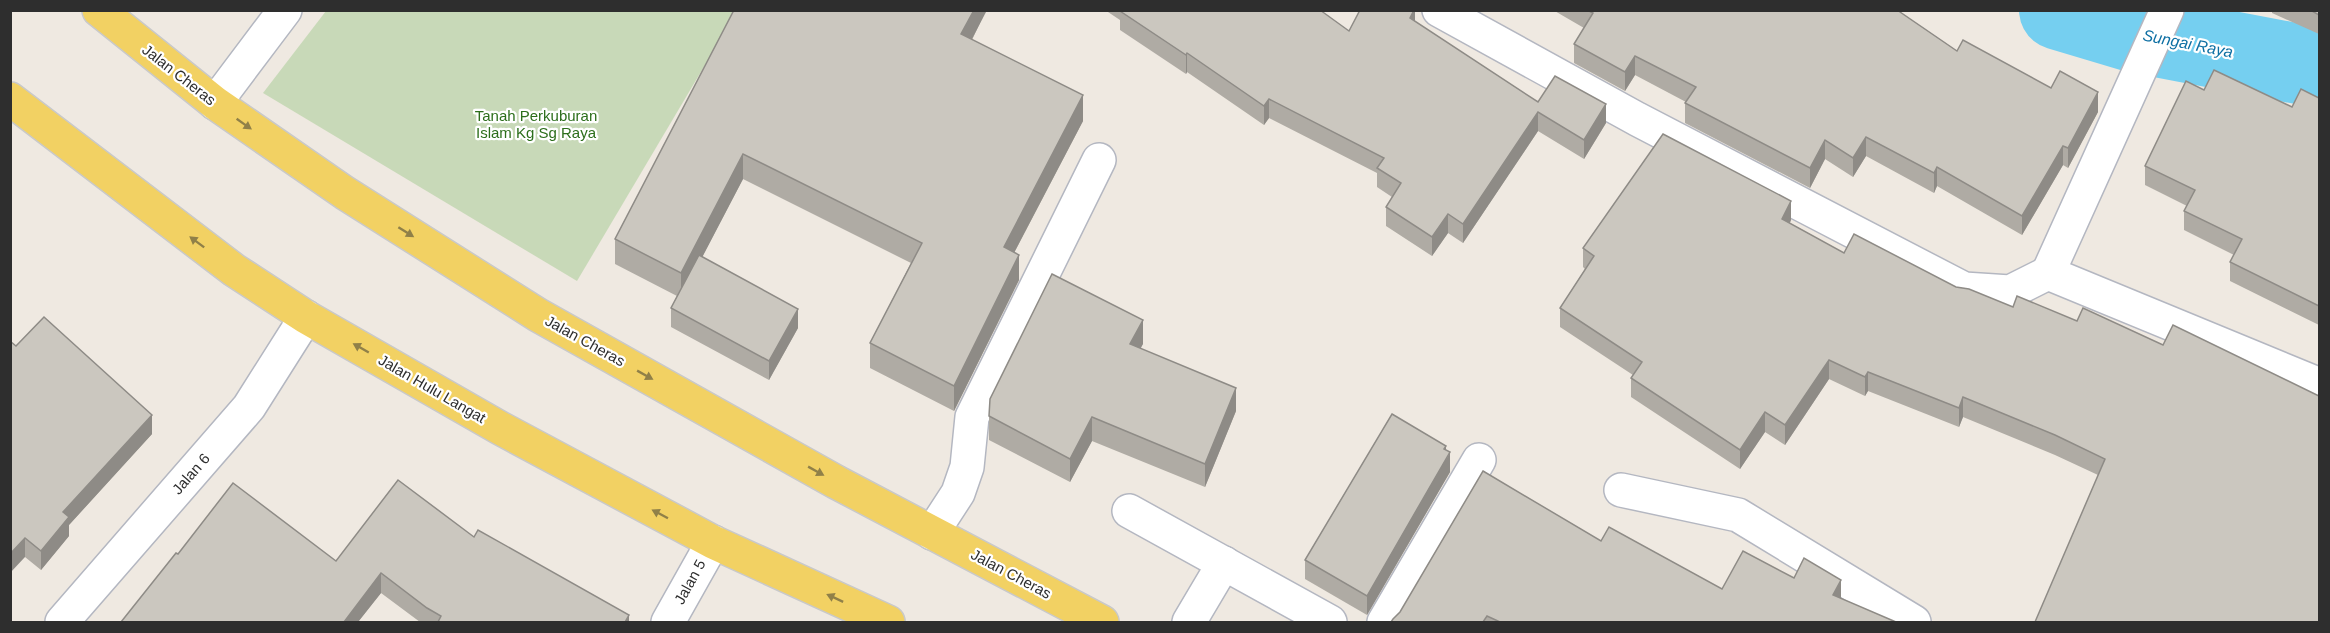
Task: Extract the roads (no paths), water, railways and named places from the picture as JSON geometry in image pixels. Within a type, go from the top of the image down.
[{"type":"main road","name":"Jalan Cheras","points":[[99,10],[215,104],[345,193],[538,315],[836,482],[1102,622]]},
{"type":"main road","name":"Jalan Hulu Langat","points":[[10,99],[234,270],[306,317],[500,428],[713,542],[888,622]]},
{"type":"street","points":[[215,104],[285,10]]},
{"type":"street","points":[[1439,10],[1637,119],[1964,289],[2010,292],[2048,273],[2166,11]]},
{"type":"street","points":[[932,533],[958,493],[967,467],[972,417],[1099,160]]},
{"type":"street","points":[[2048,273],[2319,385]]},
{"type":"street","name":"Jalan 6","points":[[62,622],[249,407],[306,317]]},
{"type":"street","points":[[1384,622],[1479,460]]},
{"type":"street","points":[[1621,490],[1738,515],[1914,622]]},
{"type":"street","points":[[1129,511],[1330,622]]},
{"type":"street","name":"Jalan 5","points":[[668,622],[713,542]]},
{"type":"street","points":[[1189,622],[1224,563]]},
{"type":"waterway","name":"Sungai Raya","points":[[2059,10],[2136,33],[2320,68]]},
{"type":"park label","name":"Tanah Perkuburan Islam Kg Sg Raya","points":[[536,124]]}]
